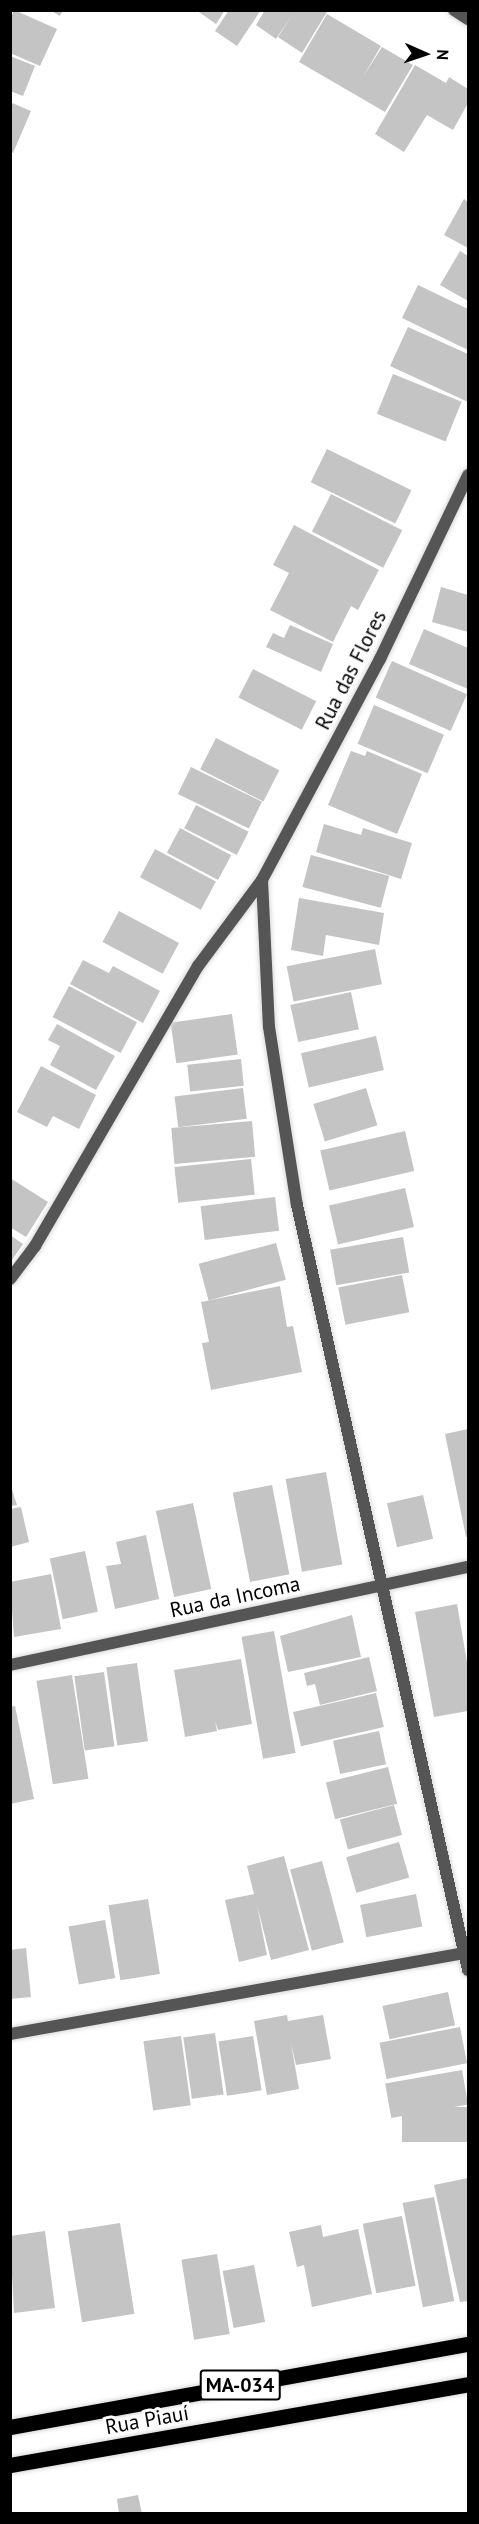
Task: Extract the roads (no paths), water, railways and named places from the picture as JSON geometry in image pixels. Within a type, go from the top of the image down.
[{"type":"main road","name":"MA-034","points":[[10,2427],[468,2344]]},
{"type":"main road","name":"Rua Piauí","points":[[10,2466],[468,2384]]},
{"type":"street","points":[[454,10],[468,19]]},
{"type":"street","name":"Rua das Flores","points":[[10,1279],[35,1246],[198,966],[262,880],[380,659],[468,475]]},
{"type":"street","points":[[262,880],[269,1027],[297,1205],[380,1586],[468,1970]]},
{"type":"street","name":"Rua da Incoma","points":[[10,1665],[468,1567]]},
{"type":"street","points":[[10,2034],[465,1953]]}]
